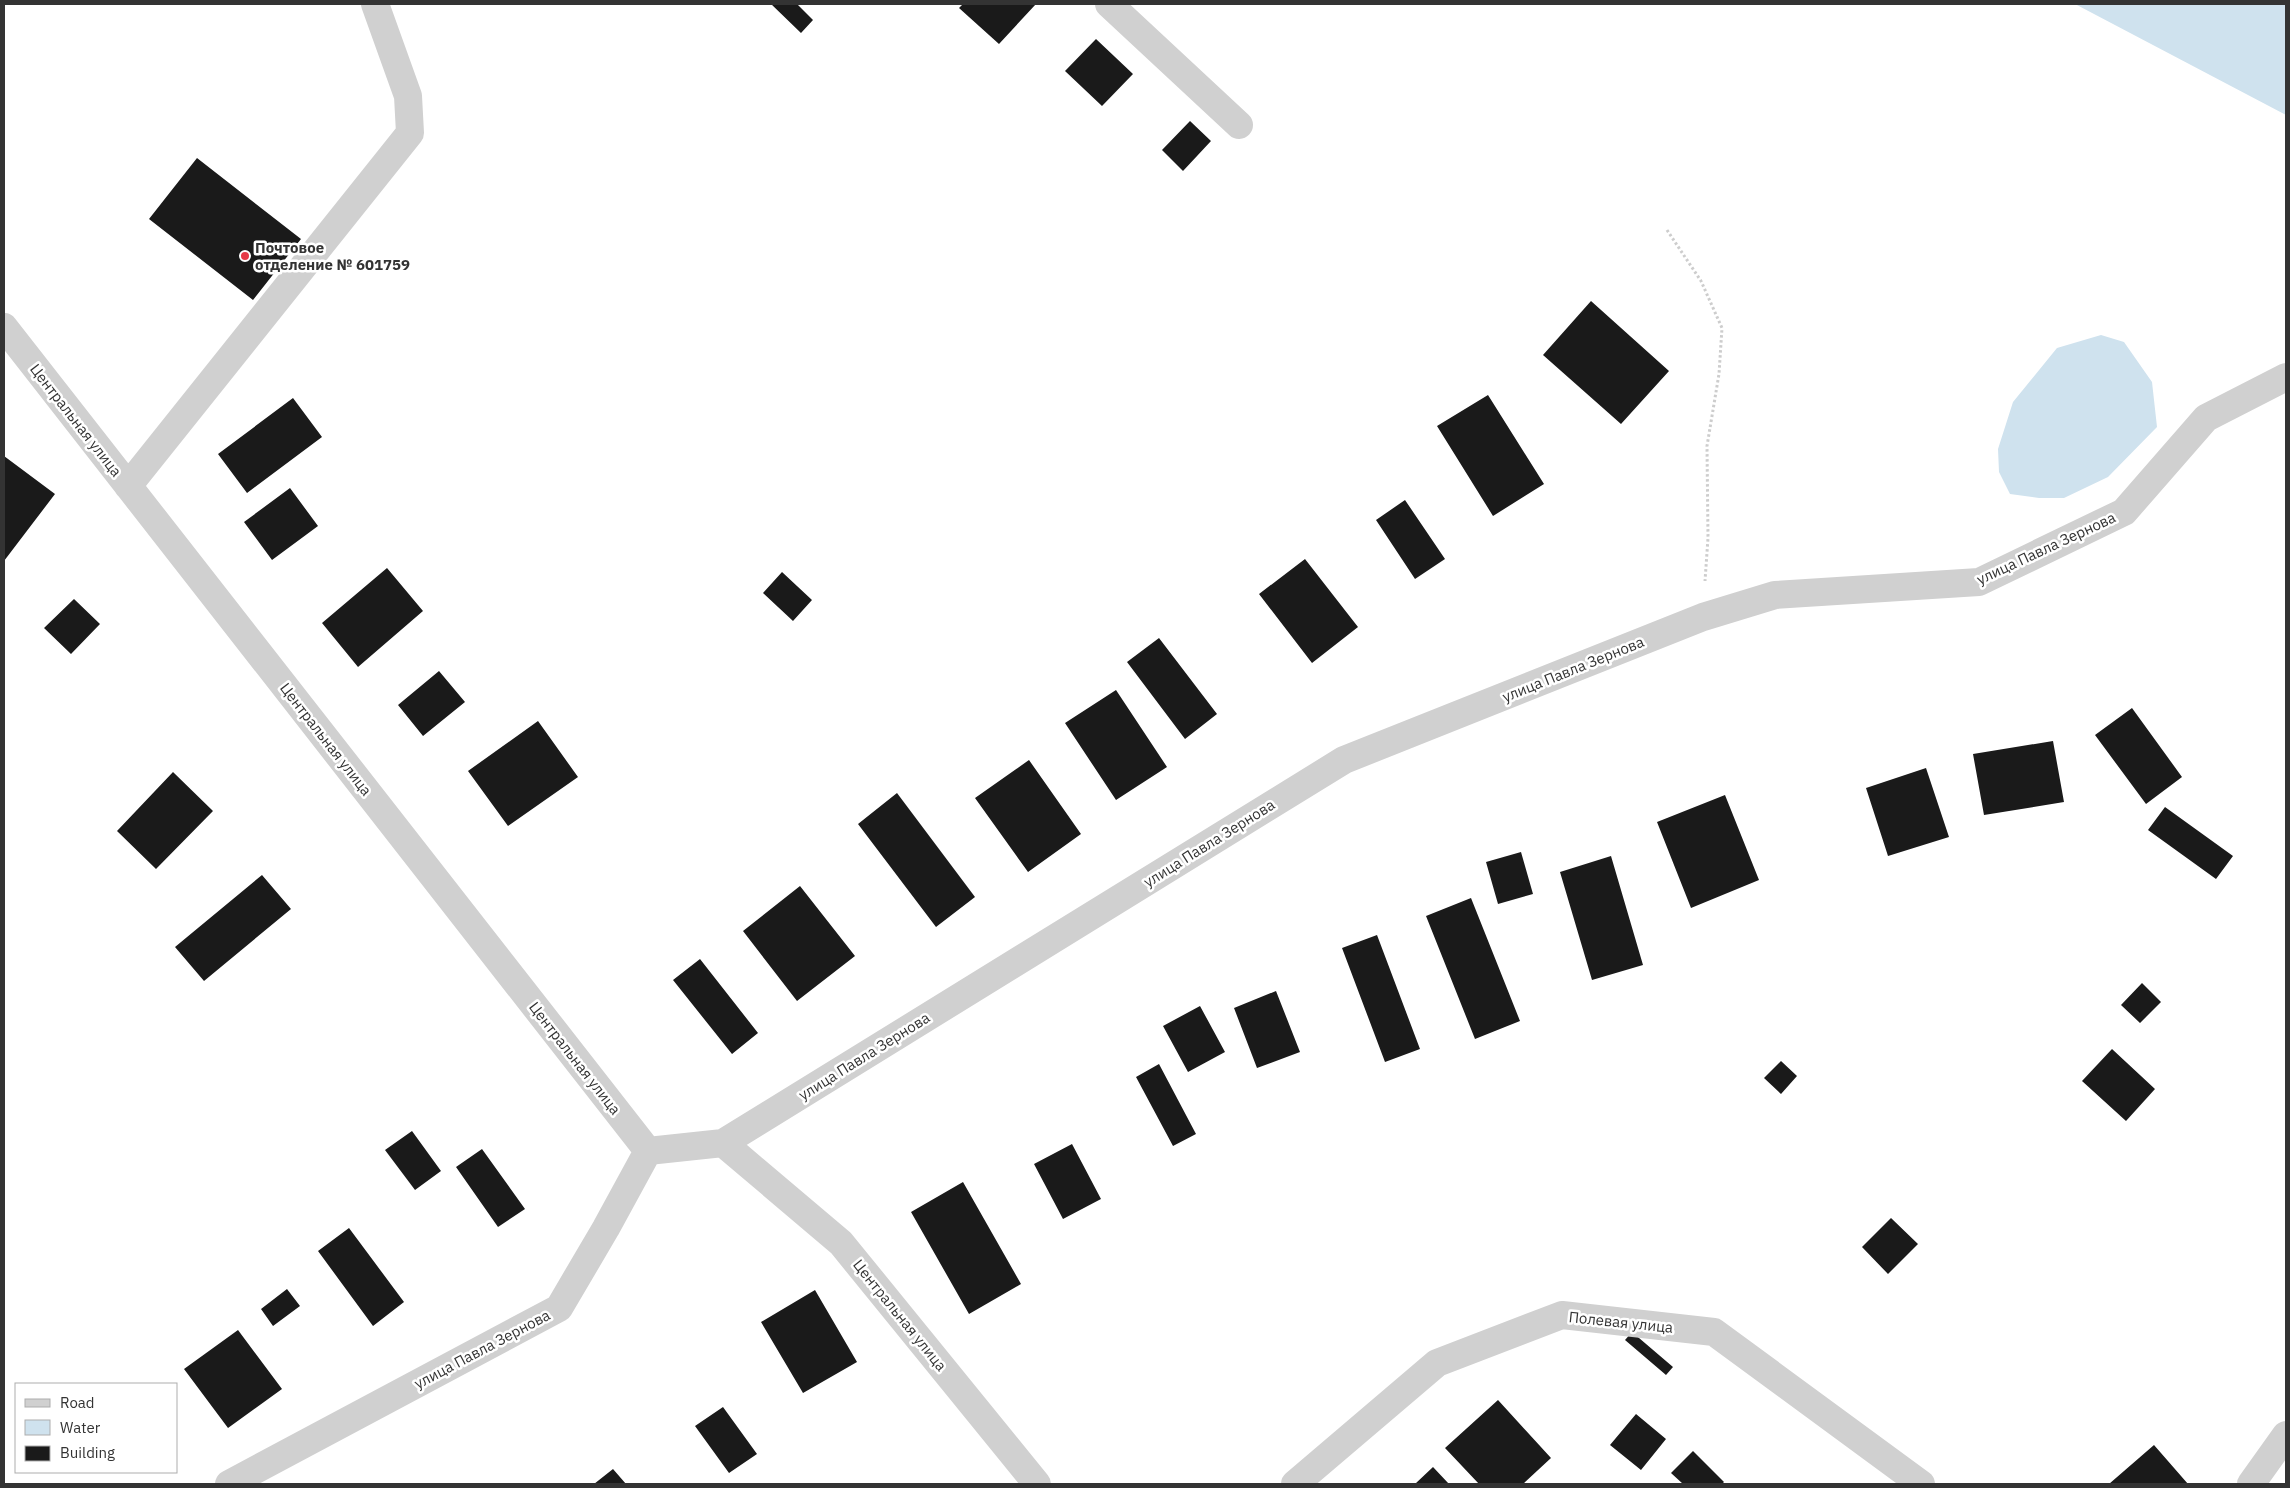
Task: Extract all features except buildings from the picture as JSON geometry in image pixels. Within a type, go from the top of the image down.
[{"type":"street","points":[[128,486],[410,133],[408,96],[375,4]]},
{"type":"street","points":[[1109,4],[1239,124]]},
{"type":"street","name":"Центральная улица","points":[[4,327],[648,1151]]},
{"type":"street","name":"улица Павла Зернова","points":[[229,1484],[559,1308],[648,1151],[723,1143],[1344,760],[1703,616],[1775,595],[1980,582],[2124,512],[2206,418],[2286,377]]},
{"type":"street","name":"Центральная улица","points":[[723,1143],[841,1243],[1037,1484]]},
{"type":"street","name":"Полевая улица","points":[[1295,1484],[1437,1362],[1562,1315],[1714,1332],[1921,1484]]},
{"type":"street","points":[[2251,1484],[2286,1435]]},
{"type":"path","points":[[1666,230],[1701,281],[1722,328],[1719,374],[1707,446],[1708,538],[1703,616]]},
{"type":"water","points":[[2075,4],[2286,4],[2286,115]]},
{"type":"water","points":[[2101,335],[2124,342],[2152,382],[2157,427],[2108,477],[2064,498],[2039,498],[2010,494],[1999,472],[1998,449],[2013,402],[2057,348]]},
{"type":"place","name":"Почтовое отделение № 601759","points":[[245,256]]}]
